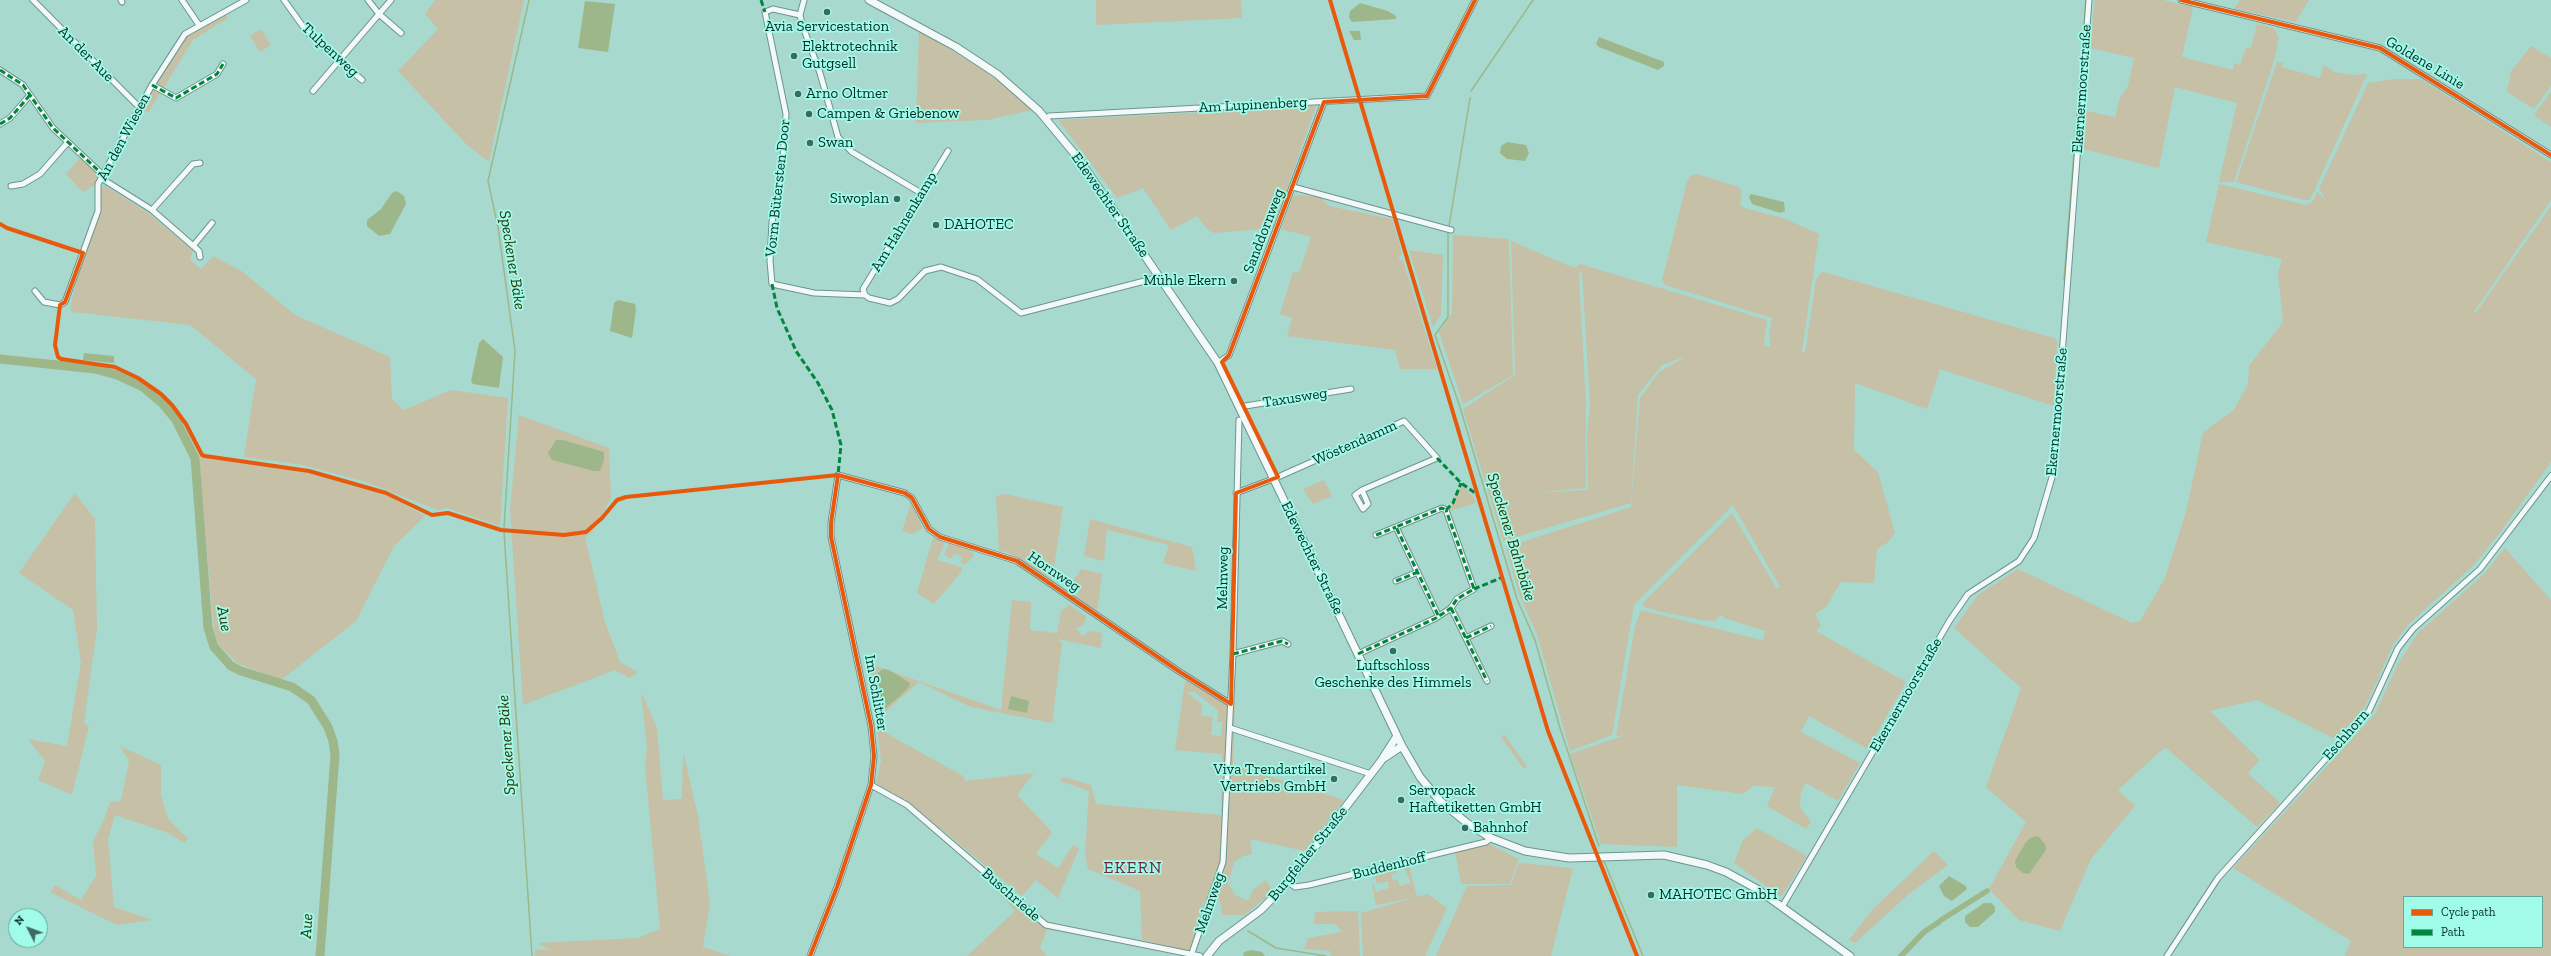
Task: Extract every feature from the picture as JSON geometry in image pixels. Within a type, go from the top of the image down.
[{"type":"main road","name":"Edewechter Straße","points":[[869,0],[956,46],[983,64],[1018,91],[1046,119],[1078,158],[1218,364],[1402,746],[1420,777],[1440,801],[1467,823],[1491,838],[1526,851],[1558,857],[1652,855],[1689,859],[1742,880],[1850,956]]},
{"type":"main road","name":"Burgfelder Straße","points":[[1207,956],[1219,942],[1261,910],[1288,882],[1371,774],[1397,736]]},
{"type":"main road","name":"Burgfelder Straße","points":[[1382,759],[1402,746]]},
{"type":"street","name":"An der Aue","points":[[33,0],[139,107]]},
{"type":"street","points":[[182,0],[199,25]]},
{"type":"street","name":"An den Wiesen","points":[[36,291],[44,302],[60,305],[65,302],[98,211],[97,186],[152,85],[182,38],[199,25],[246,0]]},
{"type":"street","name":"Tulpenweg","points":[[284,0],[307,32],[362,80]]},
{"type":"street","points":[[368,0],[379,14],[401,33]]},
{"type":"street","points":[[313,91],[391,0]]},
{"type":"street","points":[[804,0],[800,16],[838,137],[852,152],[922,193]]},
{"type":"street","name":"Am Lupinenberg","points":[[1046,119],[1049,116],[1427,96],[1475,0]]},
{"type":"street","name":"Ekernermoorstraße","points":[[1782,907],[1950,620],[1968,594],[2019,561],[2034,538],[2053,474],[2089,0]]},
{"type":"street","name":"Goldene Linie","points":[[2181,0],[2380,48],[2551,155]]},
{"type":"street","name":"Vorm Bütersten Door","points":[[800,16],[773,9],[765,12],[786,114],[783,153],[772,222],[770,261],[772,284],[814,293],[865,295]]},
{"type":"street","points":[[152,85],[176,98],[217,74],[223,64]]},
{"type":"street","points":[[0,70],[23,85],[53,128],[102,176],[152,210],[199,251],[200,257]]},
{"type":"street","points":[[0,124],[10,118],[30,94]]},
{"type":"street","name":"Sanddornweg","points":[[1218,364],[1229,355],[1324,102]]},
{"type":"street","points":[[11,186],[23,184],[40,174],[68,142]]},
{"type":"street","name":"Am Hahnenkamp","points":[[865,295],[863,289],[948,151]]},
{"type":"street","points":[[152,210],[193,164],[200,163]]},
{"type":"street","points":[[1293,187],[1451,230]]},
{"type":"street","points":[[193,246],[212,223]]},
{"type":"street","points":[[865,295],[869,298],[890,302],[898,299],[925,271],[941,267],[977,279],[1021,313],[1160,277]]},
{"type":"street","name":"Taxusweg","points":[[1239,407],[1351,388]]},
{"type":"street","name":"Melmweg","points":[[1192,953],[1223,862],[1233,654],[1239,420]]},
{"type":"street","name":"Wöstendamm","points":[[1274,479],[1404,421],[1437,458],[1362,490]]},
{"type":"street","name":"Hornweg","points":[[838,475],[904,492],[912,498],[929,529],[940,537],[1017,561],[1180,672],[1231,704]]},
{"type":"street","name":"Im Schlitter","points":[[810,956],[837,887],[871,785],[874,756],[871,726],[831,537],[831,523],[838,475]]},
{"type":"street","name":"Eschhorn","points":[[2168,956],[2218,878],[2369,711],[2398,648],[2413,629],[2480,569],[2551,476]]},
{"type":"street","points":[[1236,492],[1274,479]]},
{"type":"street","points":[[1358,654],[1436,618],[1438,615],[1451,608],[1457,599],[1474,589],[1446,510],[1442,508],[1376,535]]},
{"type":"street","points":[[1396,527],[1438,615]]},
{"type":"street","points":[[1396,581],[1418,572]]},
{"type":"street","points":[[1451,608],[1487,681]]},
{"type":"street","points":[[1466,638],[1491,626]]},
{"type":"street","points":[[1233,654],[1282,641],[1288,644]]},
{"type":"street","points":[[1230,728],[1371,774]]},
{"type":"street","name":"Buschriede","points":[[871,785],[906,805],[1046,925],[1192,953],[1200,956]]},
{"type":"street","name":"Buddenhoff","points":[[1288,882],[1295,887],[1309,885],[1486,842],[1491,838]]},
{"type":"shaded area","points":[[435,0],[524,0],[489,162],[467,145],[398,71],[438,29],[425,14]]},
{"type":"shaded area","points":[[1096,0],[1241,0],[1242,18],[1096,25]]},
{"type":"shaded area","points":[[2095,0],[2163,0],[2193,7],[2182,57],[2233,70],[2234,63],[2240,65],[2246,48],[2251,48],[2257,24],[2273,28],[2279,37],[2274,61],[2234,182],[2219,182],[2237,103],[2175,87],[2159,168],[2083,149],[2086,111],[2115,117],[2120,97],[2128,86],[2134,58],[2090,48]]},
{"type":"shaded area","points":[[2240,0],[2309,0],[2296,22],[2234,9]]},
{"type":"shaded area","points":[[585,1],[615,4],[608,52],[578,48]]},
{"type":"shaded area","points":[[1360,3],[1388,11],[1396,16],[1396,19],[1352,22],[1349,18],[1350,11]]},
{"type":"shaded area","points":[[225,14],[228,18],[193,40],[148,113],[142,107],[181,42],[188,34]]},
{"type":"shaded area","points":[[261,29],[271,45],[260,52],[250,36]]},
{"type":"shaded area","points":[[919,30],[986,72],[1013,92],[1033,110],[987,120],[916,123]]},
{"type":"shaded area","points":[[1349,31],[1360,31],[1361,40],[1354,40]]},
{"type":"shaded area","points":[[1599,37],[1664,62],[1664,66],[1658,70],[1599,47],[1596,44]]},
{"type":"shaded area","points":[[2531,46],[2551,58],[2551,86],[2534,109],[2507,92],[2511,71]]},
{"type":"shaded area","points":[[2277,62],[2283,63],[2282,67],[2320,78],[2324,65],[2334,72],[2352,75],[2367,74],[2310,200],[2304,200],[2236,182]]},
{"type":"shaded area","points":[[2393,79],[2421,79],[2551,162],[2551,200],[2474,312],[2475,314],[2551,206],[2551,462],[2502,530],[2474,565],[2410,623],[2394,643],[2365,707],[2337,740],[2257,700],[2210,711],[2260,760],[2248,773],[2280,803],[2257,827],[2165,747],[2118,790],[2135,806],[2091,859],[2060,931],[2019,920],[1989,889],[2026,822],[1986,787],[2021,688],[1954,628],[1978,595],[2018,569],[2132,623],[2140,621],[2165,578],[2186,512],[2203,432],[2233,411],[2248,385],[2249,366],[2283,322],[2278,273],[2282,259],[2206,242],[2219,184],[2306,205],[2313,201],[2317,192],[2326,200],[2319,189],[2368,83]]},
{"type":"shaded area","points":[[2551,92],[2551,127],[2534,115]]},
{"type":"shaded area","points":[[1316,106],[1273,228],[1215,233],[1209,231],[1197,216],[1171,230],[1143,188],[1117,198],[1058,120]]},
{"type":"shaded area","points":[[1507,142],[1526,145],[1529,153],[1525,161],[1507,159],[1500,153],[1501,146]]},
{"type":"shaded area","points":[[80,158],[98,175],[95,185],[83,192],[66,174]]},
{"type":"shaded area","points":[[1697,174],[1739,187],[1742,192],[1740,205],[1744,208],[1783,218],[1819,234],[1802,352],[1805,353],[1816,279],[1822,272],[1827,273],[2054,338],[2057,341],[2054,406],[1940,369],[1927,409],[1855,383],[1854,450],[1878,472],[1895,533],[1887,543],[1877,549],[1874,583],[1841,582],[1826,607],[1815,614],[1821,625],[1816,631],[1906,682],[1868,749],[1809,716],[1801,732],[1860,763],[1838,801],[1806,783],[1801,792],[1800,807],[1811,822],[1806,829],[1767,806],[1775,787],[1753,786],[1743,794],[1677,785],[1677,847],[1601,844],[1570,754],[1622,736],[1616,736],[1635,626],[1641,610],[1762,640],[1763,642],[1765,631],[1724,618],[1723,614],[1715,621],[1701,620],[1657,611],[1643,606],[1643,603],[1732,513],[1777,589],[1780,587],[1733,505],[1634,605],[1612,735],[1570,751],[1537,634],[1519,594],[1506,547],[1631,507],[1640,398],[1659,372],[1687,356],[1662,365],[1638,395],[1631,503],[1503,541],[1463,409],[1515,375],[1511,241],[1574,268],[1580,264],[1767,320],[1764,346],[1771,347],[1769,334],[1772,318],[1665,285],[1662,280],[1687,182],[1690,176]],"holes":[[[1582,272],[1590,403],[1587,435],[1588,490],[1534,493],[1586,488],[1586,404],[1579,276],[1579,273]]]},
{"type":"shaded area","points":[[104,185],[151,215],[193,251],[190,260],[201,269],[213,256],[243,272],[295,315],[390,357],[392,399],[404,410],[451,390],[508,398],[500,526],[447,508],[438,510],[363,481],[303,465],[244,457],[256,379],[190,325],[72,312],[70,309],[77,278],[101,212],[101,189]]},
{"type":"shaded area","points":[[397,191],[404,196],[406,204],[390,234],[379,236],[367,226],[367,220],[381,209],[392,193]]},
{"type":"shaded area","points":[[1751,194],[1784,202],[1785,211],[1780,213],[1752,204],[1749,197]]},
{"type":"shaded area","points":[[1302,195],[1320,197],[1329,206],[1392,219],[1402,253],[1398,259],[1403,261],[1437,369],[1400,369],[1395,350],[1287,336],[1292,318],[1280,314],[1293,272],[1299,273],[1311,237],[1281,229],[1293,196]]},
{"type":"shaded area","points":[[1453,235],[1509,239],[1513,375],[1463,404],[1439,332],[1452,313]]},
{"type":"shaded area","points":[[1409,250],[1443,255],[1441,315],[1433,327]]},
{"type":"shaded area","points":[[618,300],[635,304],[636,310],[632,338],[610,331],[614,303]]},
{"type":"shaded area","points":[[483,339],[503,357],[499,388],[473,384],[471,381],[479,343]]},
{"type":"shaded area","points":[[84,353],[114,356],[114,363],[83,360]]},
{"type":"shaded area","points":[[519,415],[609,448],[611,498],[593,531],[585,537],[605,622],[620,662],[638,672],[629,678],[615,670],[523,705],[510,509]]},
{"type":"shaded area","points":[[556,440],[563,440],[604,452],[604,460],[600,471],[594,471],[552,460],[548,453]]},
{"type":"shaded area","points":[[199,457],[296,470],[391,497],[425,516],[394,546],[356,621],[281,680],[237,663],[219,645],[214,632]]},
{"type":"shaded area","points":[[1324,480],[1332,496],[1313,504],[1303,489]]},
{"type":"shaded area","points":[[1462,485],[1474,498],[1476,503],[1449,511]]},
{"type":"shaded area","points":[[75,493],[95,519],[97,629],[84,723],[89,726],[72,795],[38,780],[45,761],[28,739],[67,746],[81,663],[73,610],[19,573]]},
{"type":"shaded area","points":[[1005,494],[1063,507],[1052,580],[1007,552],[999,551],[996,496]]},
{"type":"shaded area","points":[[911,503],[923,528],[912,534],[902,531]]},
{"type":"shaded area","points":[[1090,519],[1192,547],[1196,571],[1163,563],[1169,545],[1107,530],[1104,561],[1084,556]]},
{"type":"shaded area","points":[[933,538],[945,542],[937,560],[961,567],[962,571],[934,604],[917,593]]},
{"type":"shaded area","points":[[949,543],[969,550],[974,554],[972,558],[965,565],[960,562],[962,557],[954,553],[951,559],[949,558],[944,554]]},
{"type":"shaded area","points":[[2505,548],[2551,600],[2551,956],[2345,956],[2351,941],[2233,868],[2375,714],[2398,664],[2417,634],[2485,573]]},
{"type":"shaded area","points":[[1081,569],[1102,574],[1097,613],[1076,597],[1080,589],[1073,586],[1070,592],[1067,590]]},
{"type":"shaded area","points":[[1012,600],[1031,602],[1030,630],[1057,633],[1061,611],[1069,605],[1086,616],[1084,624],[1076,629],[1082,636],[1089,631],[1102,633],[1101,648],[1058,639],[1062,643],[1052,723],[971,707],[919,682],[876,720],[868,681],[873,665],[1001,710]]},
{"type":"shaded area","points":[[883,669],[889,670],[910,683],[909,687],[899,697],[883,710],[879,707],[878,689],[874,682],[878,673]]},
{"type":"shaded area","points":[[1188,677],[1235,707],[1233,765],[1344,800],[1305,851],[1250,839],[1252,854],[1243,856],[1234,862],[1228,883],[1235,895],[1248,901],[1253,890],[1266,880],[1273,892],[1244,915],[1222,915],[1220,901],[1205,900],[1189,951],[1142,940],[1140,891],[1088,869],[1085,853],[1089,791],[1060,781],[1063,777],[1091,785],[1096,804],[1221,815],[1222,754],[1175,750],[1185,682]],"holes":[[[1186,692],[1195,692],[1218,711],[1217,722],[1222,722],[1221,736],[1211,735],[1213,717],[1201,716],[1202,704]]]},
{"type":"shaded area","points":[[641,692],[657,728],[663,800],[682,799],[683,751],[698,816],[710,903],[703,947],[730,956],[535,956],[535,950],[551,950],[537,943],[638,938],[660,929],[645,765],[647,746]]},
{"type":"shaded area","points":[[1011,696],[1029,701],[1027,713],[1008,709]]},
{"type":"shaded area","points":[[877,728],[963,776],[965,781],[1034,773],[1017,795],[1052,832],[1036,854],[1058,868],[1073,845],[1079,849],[1058,898],[1036,880],[1022,896],[911,804],[876,783],[881,761]]},
{"type":"shaded area","points":[[1504,734],[1527,767],[1524,769],[1501,737]]},
{"type":"shaded area","points":[[120,746],[161,765],[161,795],[168,819],[188,839],[184,843],[168,833],[115,815],[108,840],[114,907],[152,920],[117,925],[50,892],[55,885],[81,900],[96,876],[93,841],[104,820],[110,802],[121,801],[129,761]]},
{"type":"shaded area","points":[[1757,828],[1807,856],[1781,897],[1734,863],[1743,840]]},
{"type":"shaded area","points":[[2038,836],[2045,844],[2046,850],[2029,874],[2023,873],[2016,867],[2015,861],[2026,842],[2030,838]]},
{"type":"shaded area","points":[[1487,843],[1519,859],[1510,884],[1461,884],[1455,851]]},
{"type":"shaded area","points":[[1934,851],[1948,865],[1909,894],[1855,943],[1849,940],[1872,910]]},
{"type":"shaded area","points":[[1519,863],[1573,868],[1551,956],[1436,956],[1467,886],[1511,885]]},
{"type":"shaded area","points":[[1409,866],[1417,897],[1376,905],[1372,885],[1374,885],[1376,892],[1389,888],[1388,881],[1377,884],[1374,872],[1386,868],[1389,872],[1396,869],[1397,873],[1391,875],[1393,881],[1397,879],[1400,886],[1411,883],[1404,867]]},
{"type":"shaded area","points":[[1949,876],[1966,886],[1967,889],[1952,901],[1944,896],[1939,886]]},
{"type":"shaded area","points":[[996,882],[1046,925],[1052,926],[1051,931],[1047,929],[1040,948],[1047,956],[967,956],[1015,911],[992,885]]},
{"type":"shaded area","points":[[1428,894],[1447,908],[1425,956],[1363,956],[1361,913]]},
{"type":"shaded area","points":[[1984,903],[1991,903],[1995,907],[1995,912],[1978,927],[1970,927],[1965,922],[1965,916]]},
{"type":"shaded area","points":[[1358,911],[1360,956],[1331,956],[1330,951],[1304,949],[1308,938],[1342,932],[1335,924],[1314,924],[1315,912]]},
{"type":"shaded area","points":[[1251,950],[1262,952],[1265,956],[1243,956],[1244,952]]},
{"type":"waterway","name":"Speckener Bäke","points":[[504,528],[515,351],[498,227],[488,181],[529,0]]},
{"type":"waterway","name":"Speckener Bahnbäke","points":[[1471,91],[1533,0]]},
{"type":"waterway","points":[[2064,280],[2086,0]]},
{"type":"waterway","name":"Speckener Bahnbäke","points":[[1449,226],[1470,98]]},
{"type":"waterway","name":"Speckener Bahnbäke","points":[[1448,233],[1448,317],[1435,335],[1460,407],[1517,599],[1535,640],[1560,728],[1599,846]]},
{"type":"waterway","name":"Aue","points":[[0,359],[95,369],[117,375],[143,387],[162,403],[176,420],[195,458],[208,628],[214,647],[231,666],[241,671],[292,687],[311,700],[328,727],[333,741],[335,755],[320,956]]},
{"type":"waterway","name":"Speckener Bäke","points":[[504,532],[532,956]]},
{"type":"waterway","name":"Speckener Bahnbäke","points":[[1604,861],[1643,956]]},
{"type":"waterway","points":[[1941,920],[1987,891]]},
{"type":"waterway","points":[[1901,956],[1924,932],[1939,922]]},
{"type":"waterway","points":[[1248,931],[1276,948],[1326,956]]},
{"type":"marked path","points":[[761,0],[765,12]]},
{"type":"marked path","points":[[152,85],[176,98],[217,74],[223,64]]},
{"type":"marked path","points":[[0,70],[23,85],[53,128],[102,174]]},
{"type":"marked path","points":[[0,124],[10,118],[30,95]]},
{"type":"marked path","points":[[772,284],[777,308],[796,351],[818,383],[832,410],[841,445],[838,475],[835,475]]},
{"type":"marked path","points":[[1437,458],[1461,483],[1478,495]]},
{"type":"marked path","points":[[1446,510],[1453,503],[1461,483]]},
{"type":"marked path","points":[[1438,615],[1396,527],[1442,508],[1446,510]]},
{"type":"marked path","points":[[1358,654],[1436,618],[1451,608],[1457,599],[1474,589],[1446,510]]},
{"type":"marked path","points":[[1376,535],[1396,527]]},
{"type":"marked path","points":[[1396,581],[1418,572]]},
{"type":"marked path","points":[[1474,589],[1503,577]]},
{"type":"marked path","points":[[1451,608],[1487,681]]},
{"type":"marked path","points":[[1466,638],[1491,626]]},
{"type":"marked path","points":[[1233,654],[1282,641],[1288,644]]},
{"type":"cycle path","points":[[1330,0],[1548,731],[1637,956]]},
{"type":"cycle path","points":[[0,224],[7,228],[83,253],[65,302],[60,305],[55,345],[58,357],[61,359],[115,367],[138,378],[161,394],[172,405],[186,424],[202,455],[309,471],[386,493],[432,515],[448,513],[501,530],[564,535],[586,532],[602,518],[617,500],[626,497],[838,475],[905,493],[912,498],[929,529],[940,537],[1017,561],[1180,672],[1231,704],[1236,493],[1278,477],[1222,362],[1229,355],[1324,102],[1427,96],[1475,0]]},
{"type":"cycle path","points":[[2181,0],[2380,48],[2551,155]]},
{"type":"cycle path","points":[[810,956],[837,887],[871,785],[874,756],[871,726],[831,537],[831,523],[838,475]]},
{"type":"place","name":"Avia Servicestation","points":[[827,12]]},
{"type":"place","name":"Elektrotechnik Gutgsell","points":[[794,56]]},
{"type":"place","name":"Arno Oltmer","points":[[798,94]]},
{"type":"place","name":"Campen & Griebenow","points":[[809,114]]},
{"type":"place","name":"Swan","points":[[810,143]]},
{"type":"place","name":"Siwoplan","points":[[897,199]]},
{"type":"place","name":"DAHOTEC","points":[[936,225]]},
{"type":"place","name":"Mühle Ekern","points":[[1234,281]]},
{"type":"place","name":"Luftschloss Geschenke des Himmels","points":[[1393,651]]},
{"type":"place","name":"Viva Trendartikel Vertriebs GmbH","points":[[1334,779]]},
{"type":"place","name":"Servopack Haftetiketten GmbH","points":[[1401,800]]},
{"type":"place","name":"Bahnhof","points":[[1465,828]]},
{"type":"place","name":"MAHOTEC GmbH","points":[[1651,895]]},
{"type":"district","name":"EKERN","points":[[1133,868]]}]
